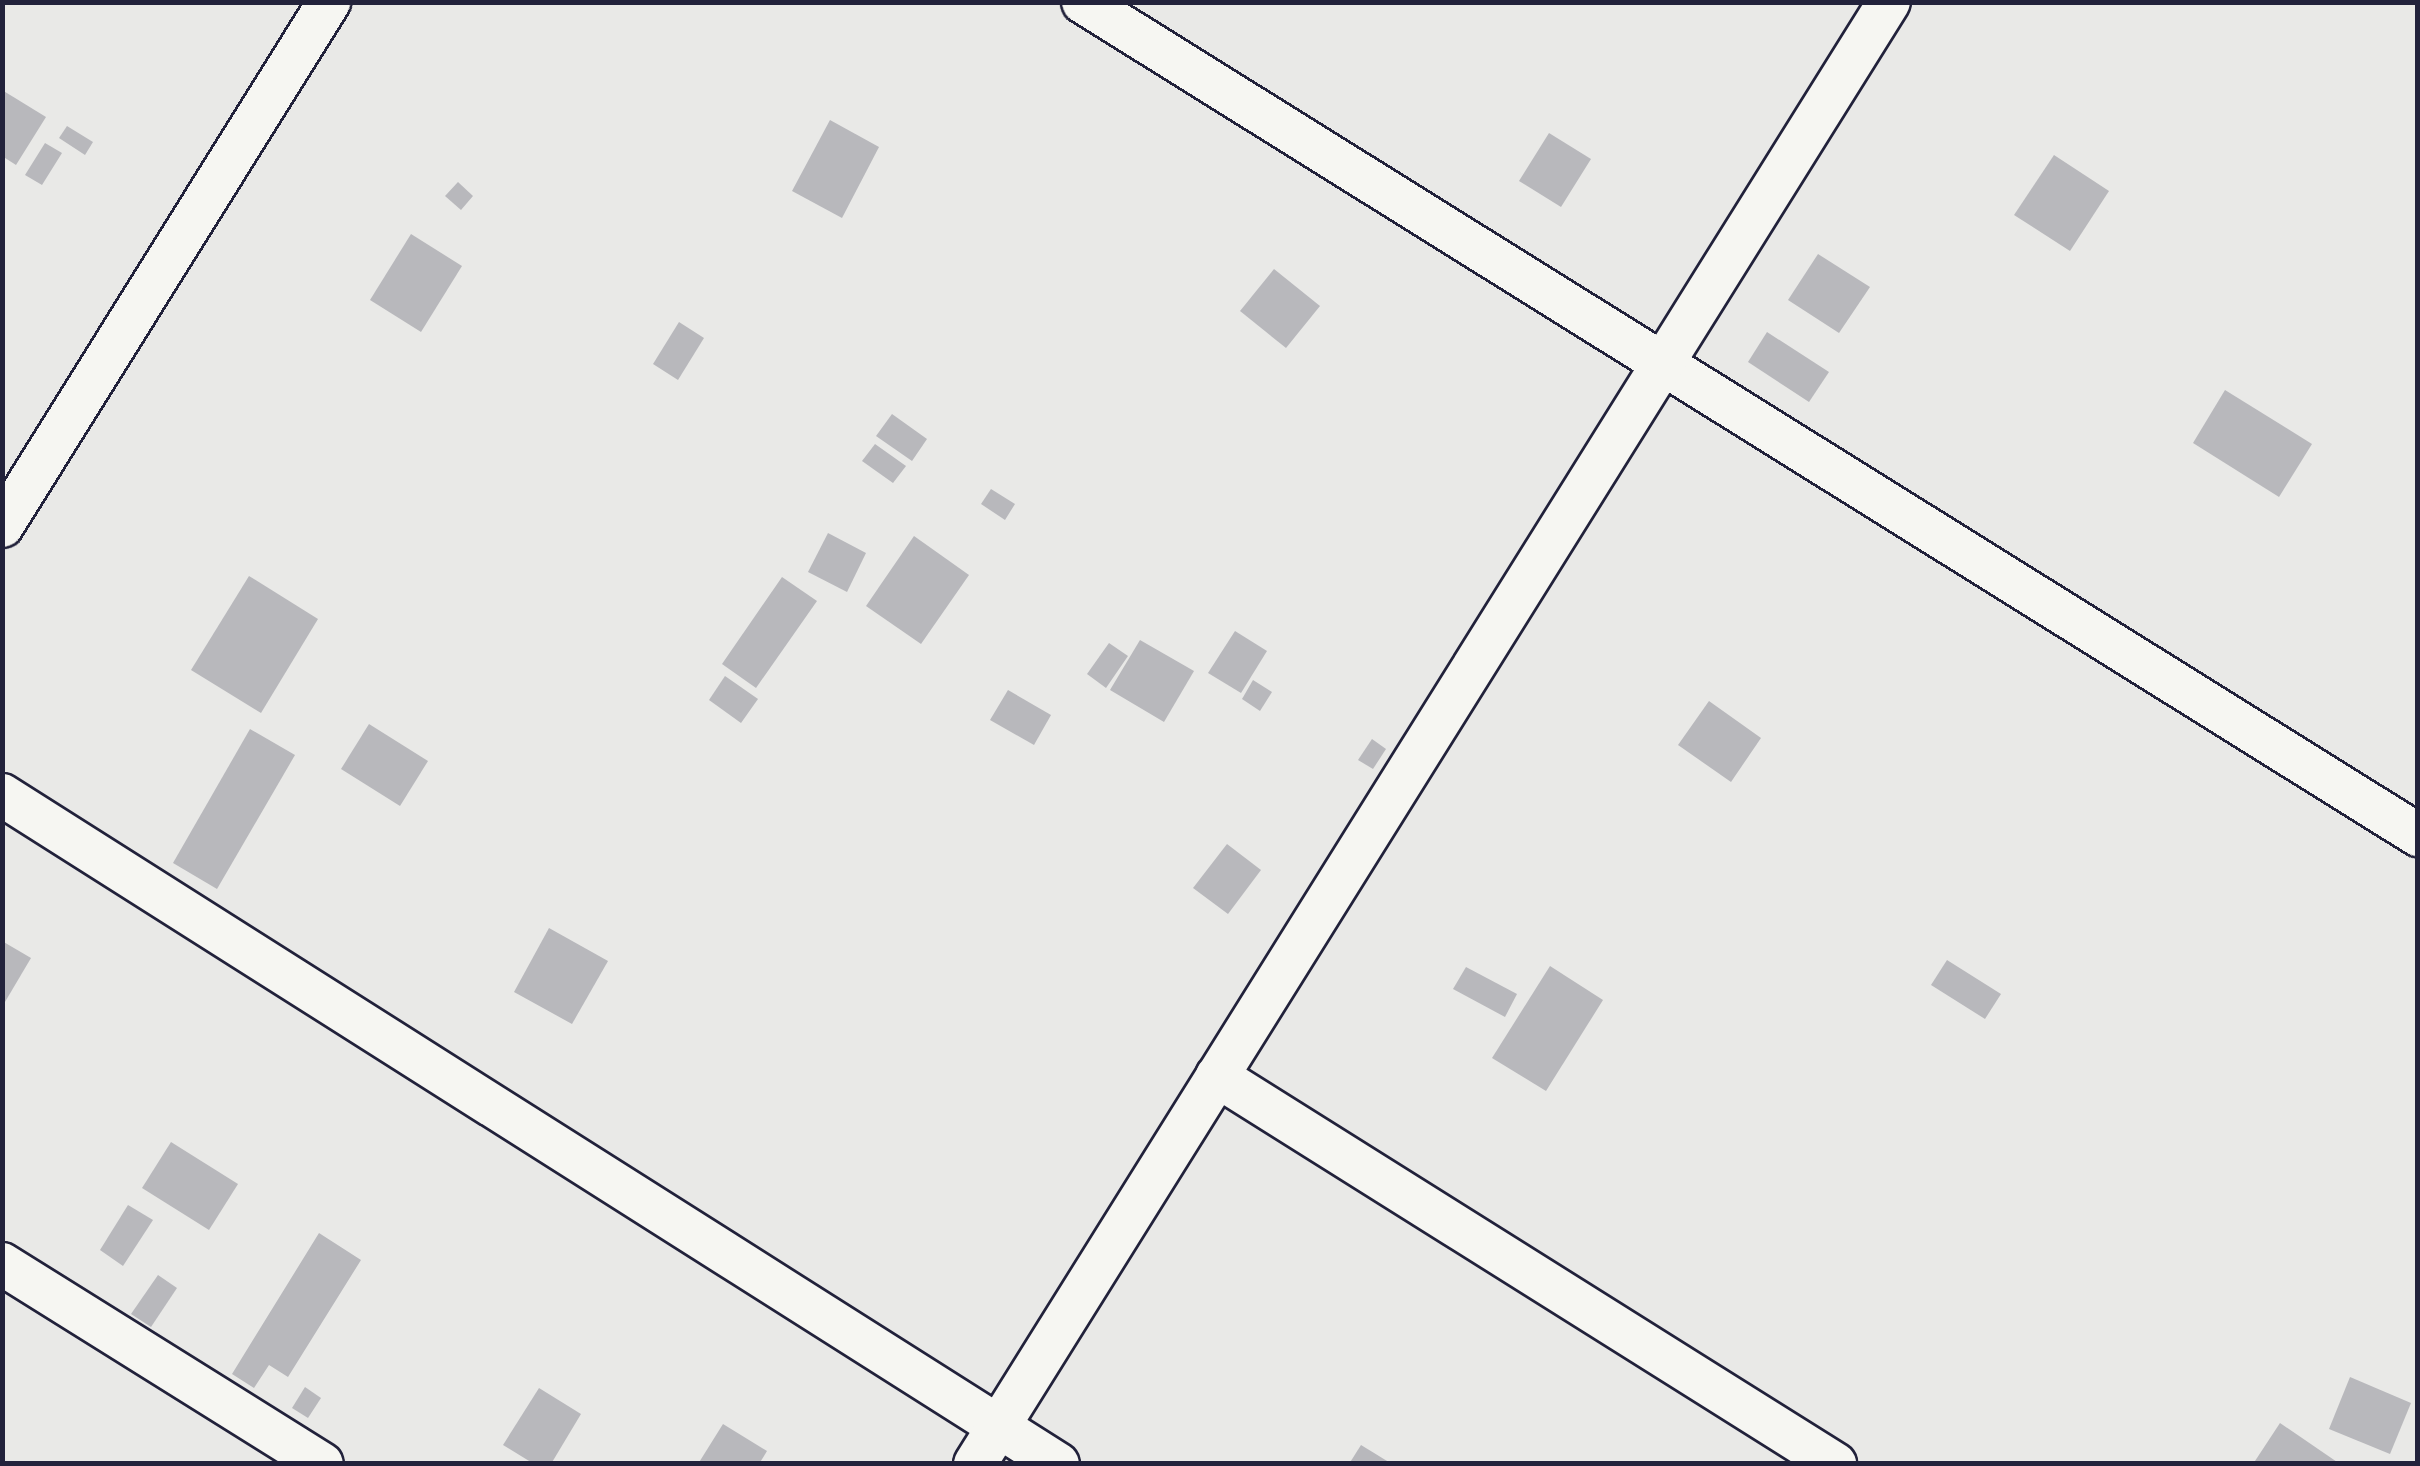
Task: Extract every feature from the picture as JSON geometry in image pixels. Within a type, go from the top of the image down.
[{"type":"street","points":[[2,526],[330,2]]},
{"type":"street","points":[[1084,2],[2418,835]]},
{"type":"street","points":[[975,1464],[1889,2]]},
{"type":"street","points":[[2,795],[1058,1464]]},
{"type":"street","points":[[1217,1076],[1835,1464]]},
{"type":"street","points":[[2,1264],[322,1464]]},
{"type":"building","points":[[2,90],[46,117],[16,165],[2,156]]},
{"type":"building","points":[[830,120],[879,147],[842,218],[792,191]]},
{"type":"building","points":[[67,126],[93,142],[85,155],[59,138]]},
{"type":"building","points":[[1549,133],[1591,159],[1561,207],[1519,181]]},
{"type":"building","points":[[45,143],[62,153],[42,185],[25,175]]},
{"type":"building","points":[[2054,155],[2109,191],[2070,251],[2014,215]]},
{"type":"building","points":[[458,182],[473,196],[461,210],[445,196]]},
{"type":"building","points":[[411,234],[462,266],[421,332],[370,300]]},
{"type":"building","points":[[1818,254],[1870,287],[1839,333],[1788,300]]},
{"type":"building","points":[[1274,269],[1320,306],[1286,348],[1240,311]]},
{"type":"building","points":[[679,322],[704,338],[678,380],[653,364]]},
{"type":"building","points":[[1767,332],[1829,372],[1809,402],[1748,362]]},
{"type":"building","points":[[2225,390],[2312,444],[2279,497],[2193,443]]},
{"type":"building","points":[[892,414],[927,439],[912,461],[876,436]]},
{"type":"building","points":[[875,444],[906,466],[893,483],[862,461]]},
{"type":"building","points":[[991,489],[1015,504],[1005,520],[981,504]]},
{"type":"building","points":[[828,533],[866,553],[847,592],[808,572]]},
{"type":"building","points":[[914,536],[969,575],[921,644],[866,606]]},
{"type":"building","points":[[249,576],[318,619],[261,713],[191,670]]},
{"type":"building","points":[[782,577],[817,601],[756,688],[722,664]]},
{"type":"building","points":[[1235,631],[1267,651],[1241,693],[1208,673]]},
{"type":"building","points":[[1140,640],[1194,671],[1164,722],[1110,690]]},
{"type":"building","points":[[1109,643],[1128,656],[1106,688],[1087,674]]},
{"type":"building","points":[[725,676],[758,699],[741,723],[709,700]]},
{"type":"building","points":[[1253,680],[1272,692],[1260,711],[1242,699]]},
{"type":"building","points":[[1008,690],[1051,715],[1034,745],[990,720]]},
{"type":"building","points":[[1709,701],[1761,738],[1731,782],[1678,745]]},
{"type":"building","points":[[369,724],[428,761],[400,806],[341,769]]},
{"type":"building","points":[[250,729],[295,755],[217,889],[173,863]]},
{"type":"building","points":[[1372,739],[1386,749],[1373,769],[1358,760]]},
{"type":"building","points":[[1227,844],[1261,870],[1228,914],[1193,888]]},
{"type":"building","points":[[549,928],[608,961],[572,1024],[514,992]]},
{"type":"building","points":[[2,941],[31,958],[2,1007]]},
{"type":"building","points":[[1947,960],[2001,994],[1985,1019],[1931,985]]},
{"type":"building","points":[[1550,966],[1603,1000],[1546,1091],[1492,1058]]},
{"type":"building","points":[[1466,967],[1517,994],[1505,1017],[1453,989]]},
{"type":"building","points":[[171,1142],[238,1184],[209,1230],[142,1188]]},
{"type":"building","points":[[128,1205],[153,1220],[123,1266],[100,1250]]},
{"type":"building","points":[[319,1233],[361,1260],[288,1377],[269,1365],[254,1388],[232,1374]]},
{"type":"building","points":[[158,1275],[177,1288],[151,1327],[131,1314]]},
{"type":"building","points":[[2350,1377],[2411,1403],[2390,1454],[2329,1429]]},
{"type":"building","points":[[305,1387],[321,1398],[308,1418],[292,1408]]},
{"type":"building","points":[[539,1388],[581,1414],[551,1464],[534,1464],[503,1445]]},
{"type":"building","points":[[2280,1423],[2340,1464],[2253,1464]]},
{"type":"building","points":[[723,1424],[767,1451],[759,1464],[698,1464]]},
{"type":"building","points":[[1361,1445],[1392,1464],[1349,1464]]}]
